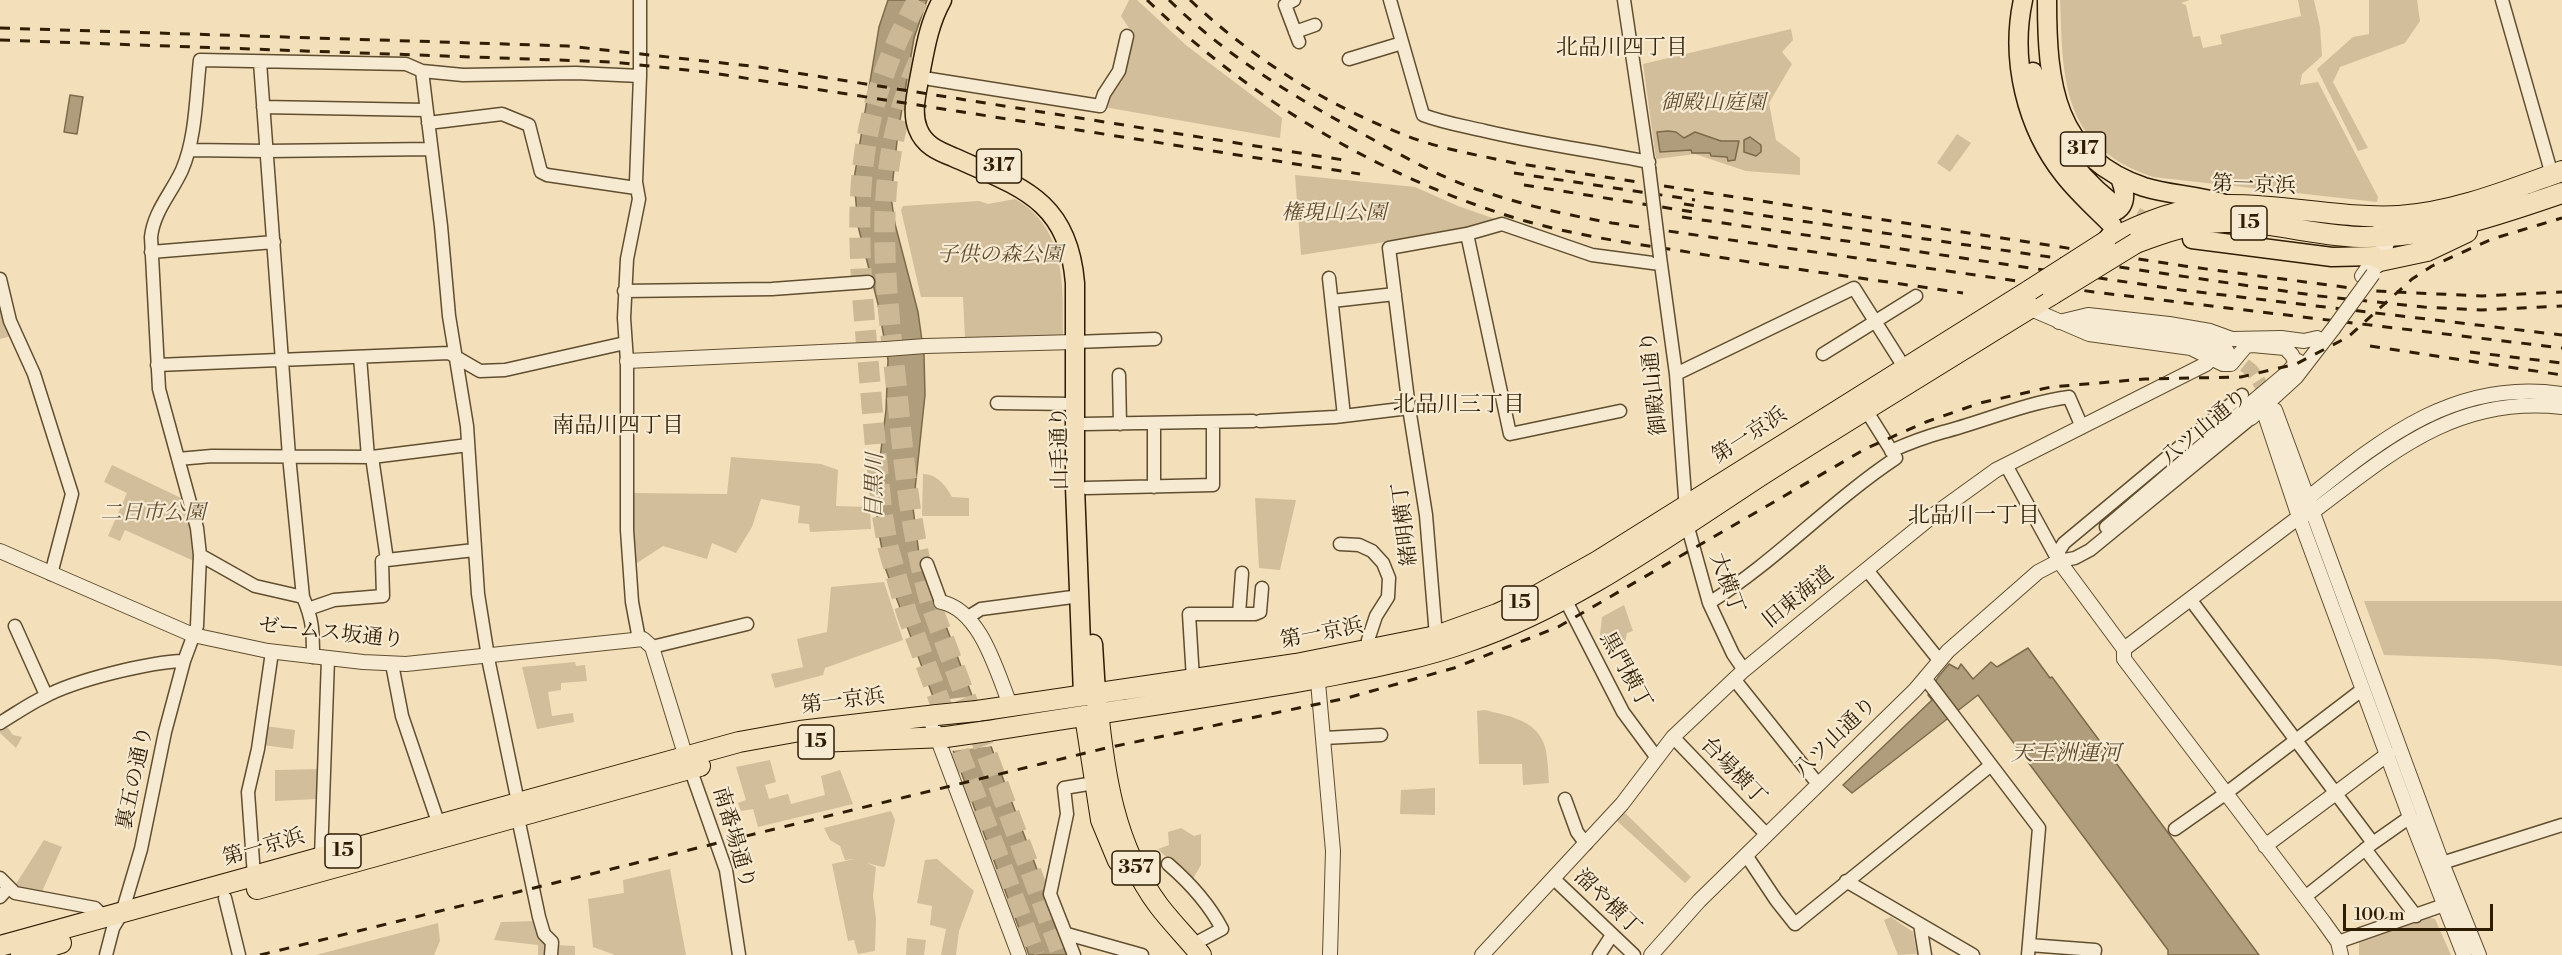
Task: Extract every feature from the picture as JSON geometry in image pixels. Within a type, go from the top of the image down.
[{"type":"highway","name":"第一京浜","points":[[0,946],[113,920],[225,898],[776,735],[1011,707],[1193,679],[1316,669],[1423,656],[1469,642],[1521,621],[1565,599],[1904,367],[2009,303],[2053,294],[2189,209],[2226,205],[2364,217],[2409,215],[2468,204],[2557,173]]},
{"type":"highway","points":[[2375,264],[2562,193]]},
{"type":"highway","points":[[2409,215],[2420,225],[2463,230]]},
{"type":"highway","name":"第一京浜","points":[[688,762],[801,744],[941,737],[988,731],[1252,690],[1372,649],[1436,636],[1497,614],[1532,598],[1686,515],[1866,410],[2031,299],[2105,242],[2163,225],[2226,222],[2355,236],[2389,236],[2463,230]]},
{"type":"highway","name":"山手通り","points":[[1090,694],[1094,783],[1101,820],[1116,856],[1148,912],[1192,952]]},
{"type":"highway","name":"山手通り","points":[[1091,714],[1124,843],[1158,904],[1192,952]]},
{"type":"highway","name":"第一京浜","points":[[21,955],[113,920],[254,876],[439,825],[518,810]]},
{"type":"main road","name":"山手通り","points":[[942,0],[930,26],[924,54],[915,113],[919,132],[935,149],[1027,191],[1052,215],[1064,235],[1071,258],[1080,342],[1084,424],[1090,694]]},
{"type":"main road","name":"山手通り","points":[[954,0],[940,28],[930,79],[925,113],[931,132],[941,140],[1034,183],[1053,199],[1068,220],[1079,244],[1084,269],[1074,405],[1080,596],[1090,694]]},
{"type":"main road","name":"317","points":[[2023,0],[2020,13],[2019,51],[2024,90],[2030,112],[2044,145],[2058,166],[2112,213],[2125,200],[2126,194],[2120,178]]},
{"type":"main road","name":"317","points":[[2034,0],[2033,73],[2042,110],[2050,129],[2069,160],[2093,187],[2106,208],[2113,228],[2111,236],[2105,242]]},
{"type":"main road","name":"317","points":[[2047,0],[2052,84],[2061,115],[2076,141],[2088,155],[2120,178],[2150,188],[2192,195],[2226,205]]},
{"type":"main road","points":[[2150,188],[2162,197],[2163,225]]},
{"type":"main road","points":[[2192,239],[2375,264]]},
{"type":"street","points":[[640,0],[636,188],[639,200],[627,259],[624,291],[627,361],[627,530],[632,602],[639,639],[647,641],[652,647],[688,762]]},
{"type":"street","points":[[1294,0],[1285,5],[1297,37],[1315,25]]},
{"type":"street","points":[[1390,0],[1423,115],[1443,123],[1537,144],[1593,151],[1649,165],[1624,0]]},
{"type":"street","points":[[2502,0],[2538,128],[2557,173]]},
{"type":"street","points":[[930,79],[1101,105],[1104,94],[1119,71],[1127,36]]},
{"type":"street","points":[[1349,59],[1402,43]]},
{"type":"street","name":"裏五の通り","points":[[106,955],[113,920],[141,849],[165,732],[184,661],[197,626],[200,555],[196,528],[159,389],[151,237],[156,214],[182,171],[189,150],[200,60],[260,62]]},
{"type":"street","points":[[312,657],[313,628],[305,603],[289,456],[260,62],[406,64],[422,71],[463,75],[576,73],[640,76]]},
{"type":"street","points":[[422,71],[454,356],[467,426],[474,550],[488,656],[539,917],[551,949]]},
{"type":"street","points":[[263,107],[427,116],[502,114],[529,124],[542,172],[547,176],[636,188]]},
{"type":"street","points":[[189,150],[195,152],[431,149]]},
{"type":"street","name":"御殿山通り","points":[[1649,165],[1676,374],[1686,515]]},
{"type":"street","points":[[2233,348],[2281,338],[2304,341],[2324,332],[2375,264],[2389,236],[2409,215]]},
{"type":"street","points":[[2364,217],[2384,225],[2389,236]]},
{"type":"street","points":[[1620,411],[1510,434],[1467,234],[1502,224],[1592,255],[1660,260]]},
{"type":"street","name":"緒明横丁","points":[[1436,636],[1426,515],[1409,408],[1389,248],[1467,234]]},
{"type":"street","points":[[152,252],[274,242]]},
{"type":"street","points":[[1329,278],[1344,416]]},
{"type":"street","points":[[0,279],[9,321],[34,375],[72,494],[51,574]]},
{"type":"street","points":[[624,291],[772,289],[868,282]]},
{"type":"street","points":[[1676,374],[1854,288],[1904,367]]},
{"type":"street","points":[[1332,301],[1395,294]]},
{"type":"street","points":[[1823,354],[1916,296]]},
{"type":"street","points":[[2031,299],[2059,322],[2106,338],[2191,348],[2228,365],[2235,362],[2233,348]]},
{"type":"street","points":[[2059,322],[2192,338],[2233,348],[2252,345],[2274,346],[2289,351],[2296,364]]},
{"type":"street","name":"八ツ山通り","points":[[1651,955],[1699,901],[1767,834],[1928,683],[1939,660],[2038,572],[2085,544],[2256,409],[2289,386],[2313,357],[2324,332]]},
{"type":"street","name":"八ツ山通り","points":[[2256,409],[2324,332]]},
{"type":"street","points":[[627,361],[925,346],[1155,339]]},
{"type":"street","points":[[157,365],[449,354],[480,371],[507,370],[579,351],[625,343]]},
{"type":"street","points":[[360,357],[370,457],[387,560]]},
{"type":"street","name":"旧東海道","points":[[1482,955],[1622,804],[1672,737],[1739,675],[1866,570],[1935,514],[2006,465],[2206,364],[2211,359]]},
{"type":"street","points":[[1119,375],[1120,424]]},
{"type":"street","points":[[2299,517],[2308,498],[2384,440],[2436,410],[2462,400],[2506,393],[2562,394]]},
{"type":"street","points":[[1709,603],[1740,583],[1893,454],[1928,435],[1942,433],[1978,419],[2050,399],[2068,397],[2082,427]]},
{"type":"street","points":[[997,403],[1074,405]]},
{"type":"street","points":[[2124,649],[2299,517],[2314,512],[2406,443],[2449,421],[2505,406],[2562,407]]},
{"type":"street","points":[[1084,424],[1257,421],[1344,416],[1409,408]]},
{"type":"street","points":[[2256,409],[2314,512],[2442,863],[2479,955]]},
{"type":"street","points":[[2256,409],[2464,955]]},
{"type":"street","points":[[1866,410],[1893,454]]},
{"type":"street","points":[[1086,488],[1213,485],[1214,422]]},
{"type":"street","points":[[1154,423],[1154,487]]},
{"type":"street","points":[[178,459],[212,456],[370,457],[468,445]]},
{"type":"street","points":[[2006,465],[2059,561],[2124,649],[2124,659],[2305,897],[2340,949],[2444,905]]},
{"type":"street","name":"大横丁","points":[[1686,515],[1709,603],[1733,654],[1739,675],[1818,784]]},
{"type":"street","points":[[1340,544],[1359,545],[1372,551],[1383,563],[1389,578],[1388,597],[1376,616],[1368,640],[1372,649]]},
{"type":"street","points":[[200,555],[255,586],[305,603],[383,596],[382,561],[474,550]]},
{"type":"street","name":"ゼームス坂通り","points":[[0,551],[193,635],[272,652],[392,664],[639,639]]},
{"type":"street","points":[[927,564],[941,602],[960,609],[982,639],[1011,707]]},
{"type":"street","points":[[1866,570],[1939,660]]},
{"type":"street","points":[[1239,614],[1242,573]]},
{"type":"street","points":[[1193,679],[1190,614],[1255,615],[1260,612],[1262,588]]},
{"type":"street","points":[[968,617],[981,609],[1080,596]]},
{"type":"street","points":[[2190,598],[2335,792],[2416,916]]},
{"type":"street","name":"黒門横丁","points":[[1565,599],[1623,712],[1657,758]]},
{"type":"street","points":[[652,647],[747,624]]},
{"type":"street","points":[[15,626],[46,695]]},
{"type":"street","points":[[254,876],[248,792],[258,749],[272,652]]},
{"type":"street","points":[[321,857],[328,659]]},
{"type":"street","points":[[0,723],[46,695],[101,677],[167,662],[184,661]]},
{"type":"street","points":[[392,664],[402,716],[439,825]]},
{"type":"street","points":[[1316,669],[1333,851],[1330,955]]},
{"type":"street","points":[[1928,683],[2039,828],[2028,950],[2095,950],[2094,955]]},
{"type":"street","points":[[2175,829],[2225,794],[2363,688]]},
{"type":"street","points":[[933,716],[1019,955]]},
{"type":"street","points":[[1324,738],[1381,735]]},
{"type":"street","name":"台場横丁","points":[[1672,737],[1767,834]]},
{"type":"street","points":[[2265,846],[2388,754]]},
{"type":"street","name":"南番場通り","points":[[688,762],[726,870],[740,955]]},
{"type":"street","points":[[1746,855],[1795,924],[1991,765]]},
{"type":"street","points":[[1074,955],[1050,894],[1067,814],[1064,788],[1094,783]]},
{"type":"street","points":[[1565,800],[1576,832],[1586,844]]},
{"type":"street","points":[[2305,897],[2410,817]]},
{"type":"street","points":[[2442,863],[2562,825]]},
{"type":"street","points":[[1168,864],[1186,880],[1214,914],[1222,929],[1192,952]]},
{"type":"street","name":"溜や横丁","points":[[1554,879],[1634,955]]},
{"type":"street","points":[[1846,881],[1974,955]]},
{"type":"street","points":[[4,882],[15,893],[95,908],[113,920]]},
{"type":"street","points":[[0,897],[4,882]]},
{"type":"street","points":[[225,898],[239,955]]},
{"type":"street","points":[[1920,924],[1925,955]]},
{"type":"street","points":[[1067,934],[1108,950],[1142,955]]},
{"type":"street","points":[[1599,955],[1612,936]]},
{"type":"green space","points":[[1129,0],[1137,0],[1187,46],[1282,118],[1280,138],[1104,107],[1109,92],[1127,64],[1134,36],[1121,16]]},
{"type":"green space","points":[[2060,0],[2190,0],[2181,3],[2186,5],[2193,37],[2200,36],[2203,48],[2222,44],[2220,35],[2301,16],[2298,0],[2314,0],[2320,27],[2322,56],[2302,74],[2300,85],[2318,82],[2378,197],[2377,202],[2153,177],[2123,164],[2100,148],[2084,129],[2074,108],[2063,58]]},
{"type":"green space","points":[[2369,0],[2417,0],[2420,21],[2405,43],[2340,67],[2333,82],[2368,148],[2358,151],[2317,69],[2353,37],[2369,34]]},
{"type":"green space","name":"御殿山庭園","points":[[1791,29],[1793,40],[1782,52],[1792,64],[1769,103],[1776,140],[1800,158],[1800,175],[1746,171],[1695,154],[1656,159],[1643,64]]},
{"type":"green space","points":[[1957,134],[1971,143],[1950,172],[1937,163]]},
{"type":"green space","name":"権現山公園","points":[[1295,175],[1415,187],[1498,220],[1457,231],[1301,255]]},
{"type":"green space","name":"子供の森公園","points":[[1015,199],[1032,211],[1044,225],[1053,241],[1061,277],[1063,335],[965,338],[963,297],[921,297],[901,210],[903,206],[979,201],[988,204]]},
{"type":"green space","points":[[3,308],[11,336],[0,339],[0,309]]},
{"type":"green space","points":[[731,457],[821,464],[838,470],[836,506],[870,507],[871,529],[810,532],[809,524],[798,523],[800,506],[761,499],[752,527],[736,553],[712,543],[707,559],[663,546],[634,565],[631,493],[727,494]]},
{"type":"green space","name":"二日市公園","points":[[112,465],[183,499],[191,533],[194,561],[125,530],[120,541],[108,536],[127,493],[104,482]]},
{"type":"green space","points":[[923,474],[937,478],[952,497],[969,498],[969,516],[922,516]]},
{"type":"green space","points":[[1255,498],[1296,500],[1280,570],[1259,568]]},
{"type":"green space","points":[[884,582],[903,640],[825,668],[823,675],[775,688],[771,674],[803,667],[797,639],[827,632],[831,587]]},
{"type":"green space","points":[[2364,601],[2562,601],[2562,666],[2495,659],[2384,655]]},
{"type":"green space","points":[[1624,605],[1633,631],[1627,633],[1625,642],[1607,650],[1600,634],[1602,617]]},
{"type":"green space","points":[[575,662],[576,666],[585,665],[587,681],[561,683],[561,690],[548,692],[552,716],[573,713],[574,722],[537,729],[522,667]]},
{"type":"green space","points":[[1485,710],[1519,720],[1534,729],[1544,744],[1549,783],[1523,785],[1522,764],[1479,764],[1477,711]]},
{"type":"green space","points":[[3,721],[13,735],[22,737],[16,748],[0,733],[0,723]]},
{"type":"green space","points":[[265,726],[295,730],[293,749],[263,745]]},
{"type":"green space","points":[[770,760],[776,782],[765,785],[769,799],[788,794],[791,804],[825,795],[821,776],[840,770],[853,804],[758,827],[753,809],[741,811],[738,803],[746,800],[736,767]]},
{"type":"green space","points":[[322,769],[317,799],[275,801],[275,770]]},
{"type":"green space","points":[[1435,788],[1435,815],[1400,814],[1401,790]]},
{"type":"green space","points":[[891,811],[895,820],[885,866],[867,863],[876,867],[873,896],[876,919],[875,951],[858,954],[854,940],[848,941],[832,864],[854,859],[845,860],[840,846],[830,840],[824,828]]},
{"type":"green space","points":[[1624,812],[1691,877],[1685,883],[1616,820]]},
{"type":"green space","points":[[1181,828],[1194,836],[1201,834],[1201,865],[1191,882],[1158,849],[1169,845],[1168,832]]},
{"type":"green space","points":[[44,840],[62,847],[40,896],[14,887]]},
{"type":"green space","points":[[937,859],[974,891],[959,931],[956,955],[941,955],[946,929],[930,925],[932,906],[917,903],[925,860]]},
{"type":"green space","points":[[670,869],[686,955],[615,955],[593,947],[588,899],[624,893],[623,880]]},
{"type":"green space","points":[[1891,917],[1913,932],[1917,954],[1898,955],[1884,920]]},
{"type":"green space","points":[[2426,917],[2435,919],[2451,955],[2359,955],[2359,937],[2411,920],[2412,924]]},
{"type":"green space","points":[[537,921],[548,946],[548,955],[538,955],[538,945],[494,940],[501,922]]},
{"type":"green space","points":[[438,923],[440,941],[434,955],[316,955]]},
{"type":"green space","points":[[907,938],[926,940],[924,955],[906,955]]},
{"type":"green space","points":[[556,945],[575,946],[575,955],[555,955]]},
{"type":"water","points":[[888,0],[927,0],[914,38],[898,132],[891,197],[895,224],[918,312],[924,355],[925,395],[913,508],[919,554],[1069,955],[1029,955],[886,570],[877,523],[878,474],[886,410],[888,360],[878,304],[858,226],[854,179],[879,27]]},
{"type":"water","points":[[70,95],[83,97],[77,134],[64,132]]},
{"type":"water","points":[[1657,132],[1676,132],[1684,138],[1695,132],[1721,141],[1739,141],[1735,160],[1728,161],[1727,157],[1711,156],[1710,153],[1692,153],[1691,150],[1660,152]]},
{"type":"water","points":[[1750,137],[1761,145],[1761,152],[1756,156],[1744,152],[1744,140]]},
{"type":"water","name":"天王洲運河","points":[[2028,648],[2259,955],[2168,955],[2168,950],[1978,695],[1852,793],[1843,785],[1932,700],[1928,695],[1938,677],[1949,664],[1958,669],[1961,664],[1973,679],[1991,662],[1997,667]]},
{"type":"pier","points":[[974,696],[993,746],[951,751],[933,701]]},
{"type":"tunnel","points":[[918,0],[896,44],[880,87],[869,129],[862,170],[860,255],[882,513],[888,547],[907,614],[1035,955]]},
{"type":"tunnel","points":[[919,61],[903,103],[893,144],[887,185],[885,225],[888,307],[902,447],[913,527],[931,605],[1062,955]]},
{"type":"tunnel","points":[[2112,203],[2156,227]]},
{"type":"tunnel","points":[[2228,352],[2252,371],[2271,400]]},
{"type":"railway","points":[[1147,0],[1230,71],[1321,132],[1369,159],[1470,203],[1522,220],[1601,238],[1963,293]]},
{"type":"railway","points":[[1169,0],[1215,41],[1265,77],[1345,124],[1451,180],[1545,209],[1612,223],[2094,292],[2562,348]]},
{"type":"railway","points":[[1190,0],[1214,22],[1265,61],[1319,95],[1348,110],[1377,124],[1433,145],[1514,163],[2184,266],[2374,291],[2482,296],[2562,292]]},
{"type":"railway","points":[[0,28],[568,46],[759,67],[1350,161]]},
{"type":"railway","points":[[0,40],[612,62],[706,72],[1360,174]]},
{"type":"railway","points":[[1514,173],[1695,200]]},
{"type":"railway","points":[[1524,185],[1693,212]]},
{"type":"railway","points":[[1684,204],[2319,296],[2424,307],[2481,310],[2562,306]]},
{"type":"railway","points":[[1682,217],[2181,290],[2562,335]]},
{"type":"railway","points":[[260,955],[1106,748],[1347,698],[1454,668],[1558,627],[1867,448],[1926,422],[1980,403],[2051,387],[2145,379],[2241,377],[2296,364],[2348,337],[2412,279],[2432,266],[2492,239],[2562,218]]},
{"type":"railway","points":[[2370,346],[2562,375]]},
{"type":"railway","points":[[2470,352],[2562,363]]},
{"type":"district","name":"北品川四丁目","points":[[1622,49]]},
{"type":"district","name":"北品川三丁目","points":[[1459,406]]},
{"type":"district","name":"南品川四丁目","points":[[618,427]]},
{"type":"district","name":"北品川一丁目","points":[[1974,517]]},
{"type":"water label","name":"目黒川","points":[[876,486]]}]
